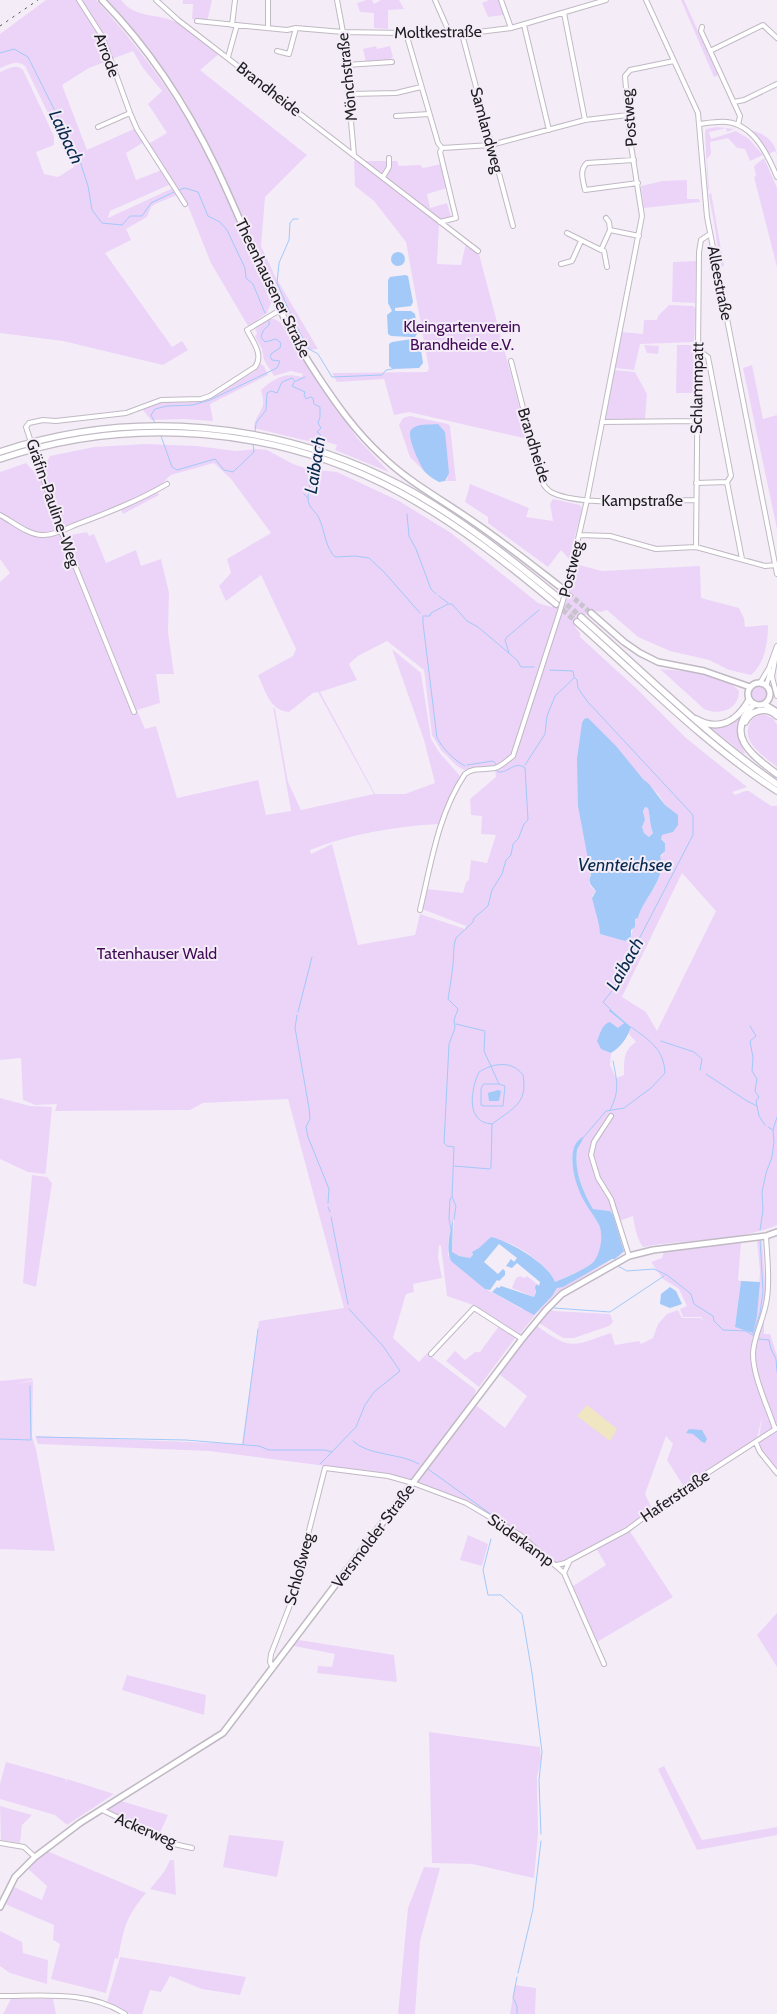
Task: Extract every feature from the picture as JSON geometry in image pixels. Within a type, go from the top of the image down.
[{"type":"highway","points":[[0,452],[74,433],[111,428],[151,426],[221,430],[312,452],[376,480],[422,505],[558,601]]},
{"type":"highway","points":[[0,459],[75,440],[121,434],[205,434],[249,437]]},
{"type":"highway","points":[[777,784],[726,747],[579,619],[691,726],[726,755],[777,791]]},
{"type":"highway","points":[[688,714],[708,724],[724,724],[734,719],[752,702]]},
{"type":"highway","points":[[752,702],[741,724],[740,735],[750,752],[777,774]]},
{"type":"highway","points":[[743,742],[744,725],[754,712],[763,710],[774,713],[777,716]]},
{"type":"main road","name":"Theenhausener Straße","points":[[102,0],[128,29],[167,82],[196,128],[280,310],[318,377],[362,438],[401,472],[565,588]]},
{"type":"main road","points":[[591,613],[624,642],[658,662],[704,671],[749,689]]},
{"type":"main road","points":[[749,689],[760,683],[766,686],[770,692],[767,701]]},
{"type":"main road","points":[[749,689],[752,702],[767,701],[777,711]]},
{"type":"main road","name":"Versmolder Straße","points":[[0,1907],[15,1878],[35,1857],[71,1830],[216,1739],[230,1725],[522,1339],[562,1294],[629,1256],[653,1250],[777,1233]]},
{"type":"street","name":"Arrode","points":[[79,0],[102,36],[137,129],[185,204]]},
{"type":"street","name":"Brandheide","points":[[156,0],[178,20],[478,250]]},
{"type":"street","points":[[232,24],[235,0]]},
{"type":"street","points":[[268,0],[268,27]]},
{"type":"street","name":"Mönchstraße","points":[[337,0],[346,64],[354,154]]},
{"type":"street","points":[[435,0],[450,34]]},
{"type":"street","points":[[501,0],[511,28]]},
{"type":"street","name":"Moltkestraße","points":[[197,21],[287,30],[296,28],[342,32],[462,34],[524,25],[606,0]]},
{"type":"street","name":"Alleestraße","points":[[646,0],[694,105],[700,124],[704,195],[710,234],[777,574]]},
{"type":"street","points":[[564,13],[585,120]]},
{"type":"street","points":[[710,51],[765,24],[777,38]]},
{"type":"street","points":[[228,57],[238,25]]},
{"type":"street","points":[[524,25],[549,130]]},
{"type":"street","points":[[702,27],[701,31],[740,116],[738,125]]},
{"type":"street","points":[[277,51],[289,54],[296,28]]},
{"type":"street","points":[[406,33],[438,143],[442,148]]},
{"type":"street","name":"Samlandweg","points":[[462,34],[512,226]]},
{"type":"street","name":"Postweg","points":[[420,910],[440,826],[463,777],[468,772],[495,768],[513,756],[559,614],[587,500],[642,216],[628,115],[625,76],[630,70],[674,61]]},
{"type":"street","points":[[346,64],[392,62]]},
{"type":"street","points":[[734,102],[744,100],[777,84]]},
{"type":"street","points":[[349,94],[396,92],[421,87]]},
{"type":"street","points":[[98,126],[130,113]]},
{"type":"street","points":[[396,116],[429,114]]},
{"type":"street","points":[[442,148],[490,145],[585,120],[628,115]]},
{"type":"street","points":[[700,124],[724,122],[738,125],[758,141],[769,158],[777,177]]},
{"type":"street","points":[[440,222],[456,218],[440,152],[442,148]]},
{"type":"street","points":[[383,178],[389,167],[390,158]]},
{"type":"street","points":[[634,160],[587,162],[582,172],[585,190],[638,183]]},
{"type":"street","points":[[601,250],[610,230],[609,222],[606,218]]},
{"type":"street","points":[[610,230],[638,236]]},
{"type":"street","points":[[567,233],[604,251],[608,267]]},
{"type":"street","name":"Schlammpatt","points":[[696,547],[699,246],[705,236],[710,234]]},
{"type":"street","points":[[561,264],[572,261],[582,241]]},
{"type":"street","name":"Gräfin-Pauline-Weg","points":[[134,712],[61,531],[27,430],[27,425],[43,420],[56,421],[126,413],[155,401],[197,400],[210,396],[255,367],[259,360],[259,355],[246,330],[280,310]]},
{"type":"street","points":[[696,483],[727,482],[732,476],[708,357],[698,349]]},
{"type":"street","name":"Brandheide","points":[[511,361],[542,482],[551,492],[558,495],[587,500]]},
{"type":"street","points":[[602,422],[697,421]]},
{"type":"street","points":[[727,482],[742,559]]},
{"type":"street","points":[[0,515],[28,531],[42,535],[61,531],[140,499],[168,484]]},
{"type":"street","name":"Kampstraße","points":[[587,500],[696,500]]},
{"type":"street","points":[[579,536],[610,536],[656,549],[696,547],[765,566],[776,566]]},
{"type":"street","points":[[760,683],[769,668],[777,646]]},
{"type":"street","points":[[766,686],[777,652]]},
{"type":"street","points":[[777,652],[772,677],[777,696]]},
{"type":"street","points":[[611,1116],[594,1142],[591,1154],[598,1178],[611,1199],[629,1256]]},
{"type":"street","points":[[766,1236],[768,1296],[764,1318],[753,1353],[753,1362],[776,1428]]},
{"type":"street","points":[[431,1354],[474,1308],[522,1339]]},
{"type":"street","name":"Haferstraße","points":[[557,1566],[627,1530],[681,1490],[756,1443],[776,1428]]},
{"type":"street","points":[[756,1443],[760,1452],[777,1473]]},
{"type":"street","name":"Süderkamp","points":[[325,1468],[388,1476],[413,1483],[466,1503],[520,1535],[536,1551],[564,1573],[604,1664]]},
{"type":"street","name":"Schloßweg","points":[[273,1668],[270,1662],[271,1654],[290,1605],[325,1468]]},
{"type":"street","points":[[564,1573],[570,1560]]},
{"type":"street","name":"Ackerweg","points":[[102,1810],[174,1844],[192,1848]]},
{"type":"street","points":[[0,1843],[24,1847],[35,1857]]},
{"type":"street","points":[[0,1996],[72,1997],[102,2003],[125,2014]]},
{"type":"green space","points":[[46,0],[96,0],[139,50],[177,104],[199,142],[237,222],[271,303],[267,313],[248,326],[211,263],[186,201],[148,144],[167,133],[148,104],[162,91],[143,68],[133,51],[89,68],[62,85],[87,150],[136,128],[144,142],[126,153],[136,180],[162,170],[171,184],[110,211],[108,218],[173,188],[177,195],[151,207],[147,217],[126,229],[131,240],[105,253],[172,347],[182,341],[188,350],[163,365],[63,341],[0,333],[0,72],[15,67],[23,70],[54,136],[54,145],[36,152],[44,174],[58,177],[74,167],[25,66],[16,63],[0,68],[0,34]]},
{"type":"green space","points":[[108,0],[121,0],[127,6],[140,13],[171,20],[200,37],[220,53],[200,70],[307,155],[265,197],[261,246],[275,276],[318,349],[307,350],[278,296],[220,166],[184,99],[137,34]]},
{"type":"green space","points":[[183,0],[212,0],[208,18],[205,20],[192,19],[193,4],[183,4]]},
{"type":"green space","points":[[372,0],[374,4],[381,0],[399,0],[404,9],[388,10],[388,29],[374,28],[374,13],[360,12],[357,3]]},
{"type":"green space","points":[[489,0],[498,0],[504,15],[488,17],[482,3]]},
{"type":"green space","points":[[681,0],[684,0],[718,75],[714,77]]},
{"type":"green space","points":[[376,46],[377,49],[390,46],[393,57],[388,61],[366,62],[363,49]]},
{"type":"green space","points":[[726,128],[709,132],[711,139],[736,131],[749,139],[763,155],[750,161],[745,149],[737,148],[728,138],[710,142],[711,154],[707,159],[708,191],[705,133],[706,129]]},
{"type":"green space","points":[[749,130],[759,133],[771,141],[777,155],[775,151],[769,154],[761,141]]},
{"type":"green space","points":[[764,158],[777,188],[777,267],[754,177],[756,176],[754,166]]},
{"type":"green space","name":"Kleingartenverein Brandheide e.V.","points":[[356,159],[439,224],[437,264],[461,265],[466,243],[479,254],[528,439],[409,412],[394,415],[384,379],[337,382],[332,373],[427,372],[429,369],[406,242],[374,201],[355,186],[354,162]]},
{"type":"green space","points":[[365,161],[397,161],[399,166],[420,165],[423,168],[441,164],[447,188],[427,194],[430,208],[447,203],[451,217],[439,220]]},
{"type":"green space","points":[[687,180],[687,199],[699,199],[700,202],[644,208],[641,186],[663,181]]},
{"type":"green space","points":[[711,192],[724,266],[722,267],[709,199]]},
{"type":"green space","points":[[696,261],[695,303],[672,302],[673,262]]},
{"type":"green space","points":[[669,305],[693,306],[696,309],[694,342],[640,344],[634,370],[614,368],[621,332],[643,334],[644,320],[657,320],[658,316]]},
{"type":"green space","points":[[269,319],[275,319],[281,323],[297,351],[357,438],[389,472],[335,450],[337,445],[327,442],[324,445],[254,428],[263,403],[261,390],[280,377],[290,375],[302,377],[303,374],[291,371],[274,376],[264,360],[262,349],[255,337],[257,333],[255,329]]},
{"type":"green space","points":[[644,345],[659,346],[658,354],[647,353]]},
{"type":"green space","points":[[677,345],[694,345],[694,393],[676,393]]},
{"type":"green space","points":[[261,364],[268,375],[210,404],[213,421],[183,419],[151,420],[142,409],[161,402],[196,402],[205,400],[254,372]]},
{"type":"green space","points":[[752,365],[763,419],[777,415],[777,529],[743,368]]},
{"type":"green space","points":[[614,370],[635,372],[647,394],[645,419],[607,420],[605,418]]},
{"type":"green space","points":[[410,416],[450,426],[456,481],[445,481],[448,478],[413,450],[418,455],[425,472],[410,457],[399,425],[403,418]]},
{"type":"green space","name":"Tatenhauser Wald","points":[[145,444],[197,446],[236,451],[267,450],[293,464],[308,469],[337,472],[399,501],[451,533],[538,603],[551,607],[559,603],[564,585],[569,588],[576,564],[602,571],[700,566],[701,598],[739,608],[744,618],[745,627],[768,625],[763,659],[751,675],[729,670],[709,660],[670,651],[638,637],[607,610],[595,611],[578,618],[575,627],[580,633],[580,637],[637,689],[686,738],[747,787],[732,792],[735,795],[749,791],[771,806],[777,806],[777,1225],[729,1237],[643,1247],[637,1236],[633,1216],[617,1222],[626,1251],[616,1258],[624,1249],[613,1215],[610,1211],[593,1209],[578,1176],[576,1157],[582,1142],[580,1139],[574,1148],[573,1170],[581,1193],[601,1232],[600,1249],[593,1263],[555,1282],[540,1263],[524,1251],[507,1242],[497,1241],[490,1243],[472,1252],[473,1256],[470,1258],[459,1256],[452,1253],[454,1218],[448,1242],[448,1255],[484,1288],[522,1309],[555,1292],[557,1288],[614,1259],[558,1292],[535,1315],[519,1335],[473,1305],[447,1296],[441,1246],[439,1245],[438,1257],[442,1278],[413,1284],[414,1292],[406,1294],[393,1338],[419,1362],[427,1353],[476,1390],[472,1402],[505,1428],[527,1396],[499,1374],[534,1328],[537,1326],[566,1343],[580,1343],[611,1333],[615,1345],[639,1341],[641,1344],[653,1338],[658,1324],[667,1314],[678,1310],[682,1318],[700,1318],[704,1320],[701,1317],[683,1317],[680,1309],[687,1306],[679,1289],[663,1279],[651,1262],[662,1258],[664,1251],[741,1243],[738,1280],[741,1281],[735,1327],[757,1316],[760,1271],[757,1241],[762,1240],[766,1296],[761,1322],[764,1323],[764,1334],[770,1334],[777,1356],[777,1425],[759,1439],[762,1416],[757,1439],[684,1487],[667,1460],[673,1444],[666,1436],[645,1494],[653,1511],[568,1560],[556,1563],[536,1549],[522,1535],[466,1501],[418,1484],[418,1481],[388,1474],[209,1451],[38,1444],[35,1436],[242,1444],[259,1321],[344,1308],[288,1099],[203,1103],[190,1110],[55,1111],[57,1104],[35,1105],[23,1100],[21,1058],[0,1060],[0,582],[10,573],[0,559],[0,472],[26,463],[37,475],[45,474],[47,461],[50,456],[94,447]],"holes":[[[214,463],[231,479],[271,533],[227,559],[231,573],[219,586],[226,601],[261,575],[296,649],[293,656],[258,675],[269,699],[277,708],[289,712],[313,693],[318,692],[374,794],[301,810],[288,782],[275,709],[273,707],[291,811],[266,815],[258,780],[177,798],[156,726],[145,729],[137,710],[160,703],[156,674],[174,674],[168,632],[169,593],[161,559],[141,566],[136,550],[106,563],[94,534],[89,536],[87,532],[65,536],[63,531],[121,510],[123,514],[159,495],[156,489],[171,475]],[[557,612],[561,615],[552,643],[549,641]],[[387,641],[424,670],[432,735],[441,750],[457,766],[464,770],[494,766],[503,762],[511,755],[514,746],[518,747],[514,756],[495,770],[496,777],[470,799],[471,815],[482,816],[481,834],[496,835],[487,863],[471,860],[469,880],[466,882],[463,893],[427,889],[422,909],[466,926],[465,929],[420,914],[415,935],[358,945],[332,844],[311,854],[310,850],[357,835],[390,829],[439,824],[460,776],[439,752],[431,739],[421,673],[392,649],[424,740],[435,783],[405,794],[375,794],[320,692],[357,680],[349,664],[358,656]],[[613,745],[659,795],[665,805],[677,815],[670,833],[662,835],[661,839],[665,842],[663,855],[660,856],[661,872],[638,918],[635,919],[631,937],[625,941],[600,934],[592,896],[596,891],[589,882]],[[682,873],[716,911],[657,1031],[646,1012],[622,997]],[[610,1009],[631,1027],[629,1034],[636,1042],[626,1052],[624,1075],[616,1078],[610,1065],[611,1053],[601,1048],[610,1022],[618,1028],[624,1023],[609,1011]]]},
{"type":"green space","points":[[470,484],[529,508],[526,517],[553,521],[550,504],[553,499],[580,505],[582,509],[569,559],[561,550],[548,567],[488,523],[488,517],[465,502]]},
{"type":"green space","points":[[660,669],[702,674],[724,680],[739,691],[736,703],[727,710],[722,711],[716,712],[704,709]]},
{"type":"green space","points":[[759,686],[767,694],[759,702],[751,694]]},
{"type":"green space","points":[[743,714],[739,734],[744,754],[711,728],[729,726]]},
{"type":"green space","points":[[763,714],[773,718],[777,725],[777,767],[755,748],[748,736],[751,721]]},
{"type":"green space","points":[[645,807],[648,808],[653,833],[649,837],[644,833],[642,827],[645,820],[643,810]]},
{"type":"green space","points":[[0,1098],[30,1106],[52,1107],[45,1174],[28,1172],[0,1159]]},
{"type":"green space","points":[[32,1175],[47,1177],[52,1183],[36,1287],[23,1283]]},
{"type":"green space","points":[[520,1276],[524,1278],[527,1276],[537,1284],[534,1297],[512,1288],[516,1278]]},
{"type":"green space","points":[[550,1309],[554,1311],[610,1314],[613,1322],[609,1326],[574,1338],[563,1338],[539,1323]]},
{"type":"green space","points":[[499,1326],[516,1337],[479,1387],[446,1361],[455,1351],[465,1360],[475,1352],[480,1352]]},
{"type":"green space","points":[[32,1378],[33,1380],[16,1384],[33,1381],[32,1436],[55,1551],[0,1549],[0,1381]]},
{"type":"green space","points":[[777,1430],[777,1471],[759,1446],[760,1442]]},
{"type":"green space","points":[[629,1530],[673,1597],[597,1642],[573,1586],[606,1565],[596,1548]]},
{"type":"green space","points":[[468,1535],[488,1544],[482,1566],[460,1560]]},
{"type":"green space","points":[[777,1613],[777,1667],[757,1635]]},
{"type":"green space","points":[[299,1640],[394,1655],[397,1682],[317,1673],[318,1666],[332,1667],[335,1654],[294,1646]]},
{"type":"green space","points":[[127,1675],[206,1695],[204,1715],[122,1690]]},
{"type":"green space","points":[[429,1732],[540,1747],[541,1760],[537,1777],[538,1835],[534,1878],[472,1864],[432,1863]]},
{"type":"green space","points":[[6,1762],[66,1779],[65,1783],[67,1779],[114,1794],[67,1825],[55,1815],[0,1799],[0,1784]]},
{"type":"green space","points":[[664,1766],[702,1840],[777,1827],[777,1835],[697,1850],[658,1769]]},
{"type":"green space","points":[[121,1801],[168,1815],[159,1835],[107,1810]]},
{"type":"green space","points":[[0,1806],[32,1815],[22,1825],[20,1843],[1,1840]]},
{"type":"green space","points":[[229,1835],[284,1841],[277,1877],[223,1867]]},
{"type":"green space","points":[[47,1851],[146,1893],[126,1924],[118,1959],[115,1958],[106,1993],[51,1979],[60,1944],[53,1940],[54,1925],[5,1904],[14,1887],[42,1900],[47,1886],[27,1868]]},
{"type":"green space","points":[[170,1860],[174,1860],[176,1895],[150,1889],[164,1872]]},
{"type":"green space","points":[[424,1867],[440,1868],[420,1941],[415,2014],[398,2014],[408,1908]]},
{"type":"green space","points":[[0,1931],[22,1942],[23,1953],[48,1960],[47,1984],[10,1973],[0,1966]]},
{"type":"green space","points":[[120,1957],[246,1977],[240,1995],[202,1989],[170,1976],[161,1992],[150,1990],[142,2014],[130,2014],[107,2002]]},
{"type":"green space","points":[[515,1985],[536,1988],[535,2014],[510,2014]]},
{"type":"green space","points":[[11,1999],[53,1999],[56,2014],[3,2014]]},
{"type":"sand","points":[[587,1405],[617,1429],[610,1441],[577,1416]]},
{"type":"water","points":[[398,252],[403,254],[405,259],[403,264],[398,266],[393,264],[391,259],[393,254]]},
{"type":"water","points":[[408,276],[413,302],[411,306],[395,308],[395,311],[411,311],[415,314],[418,332],[414,339],[420,344],[423,363],[419,368],[393,369],[389,366],[389,344],[412,339],[411,337],[391,336],[388,334],[387,315],[392,311],[388,303],[388,280],[390,277]]},
{"type":"water","points":[[438,424],[445,432],[449,473],[445,481],[439,482],[429,476],[424,470],[415,452],[410,433],[416,426]]},
{"type":"water","name":"Vennteichsee","points":[[588,718],[616,746],[665,805],[678,815],[678,825],[673,832],[662,835],[661,839],[665,843],[665,851],[660,856],[661,872],[638,918],[635,919],[635,927],[631,930],[631,937],[625,941],[600,934],[592,898],[596,891],[590,882],[591,875],[578,806],[577,759],[584,719]],"holes":[[[645,807],[648,808],[653,833],[649,837],[644,833],[642,827],[645,820],[643,811]]]},
{"type":"water","points":[[610,1009],[631,1027],[623,1042],[611,1053],[601,1049],[597,1041],[607,1023],[610,1022],[618,1028],[624,1023],[609,1011]]},
{"type":"water","points":[[501,1091],[499,1101],[489,1101],[488,1093]]},
{"type":"water","points":[[583,1137],[576,1159],[578,1174],[583,1188],[593,1209],[610,1211],[613,1215],[624,1251],[615,1259],[563,1287],[557,1288],[534,1315],[492,1292],[501,1286],[534,1297],[535,1287],[537,1284],[539,1286],[540,1282],[517,1263],[512,1268],[506,1266],[511,1259],[514,1262],[517,1258],[499,1244],[484,1262],[498,1274],[503,1269],[505,1275],[499,1281],[497,1280],[490,1290],[485,1289],[451,1261],[448,1245],[453,1218],[452,1252],[459,1256],[470,1258],[473,1255],[472,1252],[491,1237],[508,1243],[528,1254],[545,1268],[555,1282],[588,1266],[597,1256],[601,1237],[600,1227],[585,1203],[573,1169],[574,1147]]},
{"type":"water","points":[[741,1281],[760,1282],[757,1316],[753,1333],[735,1327]]},
{"type":"water","points":[[670,1287],[676,1291],[682,1304],[670,1308],[660,1304],[661,1294]]},
{"type":"water","points":[[689,1429],[702,1430],[707,1439],[705,1443],[693,1434],[686,1433]]},
{"type":"waterway","name":"Laibach","points":[[0,53],[14,49],[28,57],[80,161],[88,186],[92,210],[102,223],[122,225],[130,216],[142,216],[151,203],[174,192]]},
{"type":"waterway","name":"Laibach","points":[[179,190],[185,188],[198,192],[208,216],[220,222],[227,230],[245,268],[246,278],[253,284],[265,313]]},
{"type":"waterway","points":[[298,219],[293,219],[290,223],[289,240],[279,263],[277,283],[293,320],[309,349],[318,354],[332,377],[382,375],[386,370],[393,369]]},
{"type":"waterway","name":"Laibach","points":[[155,423],[151,415],[155,409],[167,406],[193,405],[210,400],[277,368],[280,361],[272,360],[270,356],[280,348],[281,343],[276,339],[265,342],[261,337],[263,331],[269,325],[269,321]]},
{"type":"waterway","points":[[296,381],[305,377]]},
{"type":"waterway","name":"Laibach","points":[[255,433],[256,423],[266,410],[267,393],[271,391],[277,393],[282,382],[292,378],[295,381],[292,386],[305,392],[306,399],[313,398],[314,404],[320,407],[318,423],[321,428],[317,432],[320,434],[321,443],[319,450]]},
{"type":"waterway","name":"Laibach","points":[[161,436],[172,467],[177,470],[215,459],[224,470],[233,472],[254,452],[253,444]]},
{"type":"waterway","name":"Laibach","points":[[317,459],[310,484],[308,501],[310,507],[319,518],[327,544],[332,553],[335,557],[355,556],[369,558],[420,613]]},
{"type":"waterway","name":"Laibach","points":[[304,494],[308,498]]},
{"type":"waterway","points":[[407,514],[409,536],[431,589],[436,594]]},
{"type":"waterway","points":[[439,596],[448,603]]},
{"type":"waterway","name":"Laibach","points":[[465,766],[449,754],[437,738],[423,616],[430,616],[431,613],[448,604],[452,604],[467,621],[478,627],[517,660],[521,667],[534,667]]},
{"type":"waterway","points":[[509,653],[505,640],[507,637],[539,610]]},
{"type":"waterway","name":"Laibach","points":[[550,670],[573,671],[578,688],[587,701],[693,815],[693,835],[612,991],[603,1002],[611,1010]]},
{"type":"waterway","points":[[525,765],[545,734],[547,716],[555,696],[574,678]]},
{"type":"waterway","name":"Laibach","points":[[467,765],[493,761],[496,764]]},
{"type":"waterway","name":"Laibach","points":[[454,1219],[456,1206],[452,1197],[454,1147],[447,1146],[444,1143],[449,1044],[455,1028],[454,1020],[458,1009],[448,999],[453,968],[454,944],[456,938],[488,906],[492,890],[502,874],[506,860],[511,855],[513,844],[518,839],[524,824],[528,820],[525,768],[518,765],[502,772],[498,772],[496,769]]},
{"type":"waterway","points":[[298,1012],[312,957]]},
{"type":"waterway","points":[[297,1015],[295,1028],[310,1119],[306,1127],[308,1137],[329,1189],[328,1203]]},
{"type":"waterway","points":[[456,1024],[485,1031],[484,1051],[499,1084]]},
{"type":"waterway","points":[[750,1026],[756,1036],[750,1041],[753,1058],[752,1071],[757,1079],[755,1091],[759,1097],[756,1101],[757,1106]]},
{"type":"waterway","name":"Laibach","points":[[583,1138],[606,1111],[624,1108],[651,1088],[665,1073],[659,1051],[631,1027]]},
{"type":"waterway","points":[[661,1041],[694,1052],[702,1059],[700,1070]]},
{"type":"waterway","points":[[610,1110],[617,1086],[613,1061]]},
{"type":"waterway","points":[[454,1166],[490,1169],[492,1124],[512,1109],[521,1099],[523,1093],[523,1075],[519,1070],[508,1065],[502,1064],[484,1069],[479,1072],[476,1079],[472,1096],[474,1112],[477,1118],[492,1124]]},
{"type":"waterway","points":[[706,1074],[757,1106],[759,1116],[765,1125]]},
{"type":"waterway","points":[[484,1084],[505,1086],[503,1106],[481,1105],[481,1089],[484,1084]]},
{"type":"waterway","points":[[773,1130],[777,1117]]},
{"type":"waterway","points":[[760,1230],[763,1210],[762,1192],[772,1157],[774,1142],[773,1130],[768,1127]]},
{"type":"waterway","name":"Laibach","points":[[451,1229],[449,1219],[450,1199],[452,1197]]},
{"type":"waterway","points":[[328,1207],[330,1212]]},
{"type":"waterway","points":[[331,1217],[348,1304]]},
{"type":"waterway","points":[[753,1334],[760,1313],[763,1291],[760,1239]]},
{"type":"waterway","name":"Laibach","points":[[618,1266],[627,1271],[654,1269],[667,1275],[691,1294],[694,1304],[713,1316],[714,1321],[723,1330],[746,1331],[759,1339],[769,1340],[776,1359],[777,1372]]},
{"type":"waterway","name":"Laibach","points":[[554,1308],[610,1312],[664,1276]]},
{"type":"waterway","points":[[327,1457],[356,1427],[365,1405],[374,1392],[400,1371],[383,1346],[349,1309]]},
{"type":"waterway","points":[[243,1444],[258,1329]]},
{"type":"waterway","points":[[0,1439],[31,1440],[30,1386]]},
{"type":"waterway","points":[[37,1437],[186,1440],[259,1446],[269,1450],[325,1450],[332,1452]]},
{"type":"waterway","points":[[353,1441],[367,1449],[412,1460],[419,1464]]},
{"type":"waterway","points":[[320,1464],[326,1458]]},
{"type":"waterway","points":[[428,1469],[499,1520]]},
{"type":"waterway","points":[[491,1539],[483,1570],[488,1595],[501,1595],[522,1614],[542,1752],[539,1780],[541,1834]]},
{"type":"waterway","points":[[518,1973],[533,1909],[541,1841]]},
{"type":"waterway","points":[[517,1977],[513,1998],[517,2006],[517,2014]]},
{"type":"tunnel","points":[[563,589],[591,613]]},
{"type":"tunnel","points":[[560,599],[581,617]]},
{"type":"tunnel","points":[[556,604],[577,622]]},
{"type":"railway","points":[[0,26],[38,0]]}]
